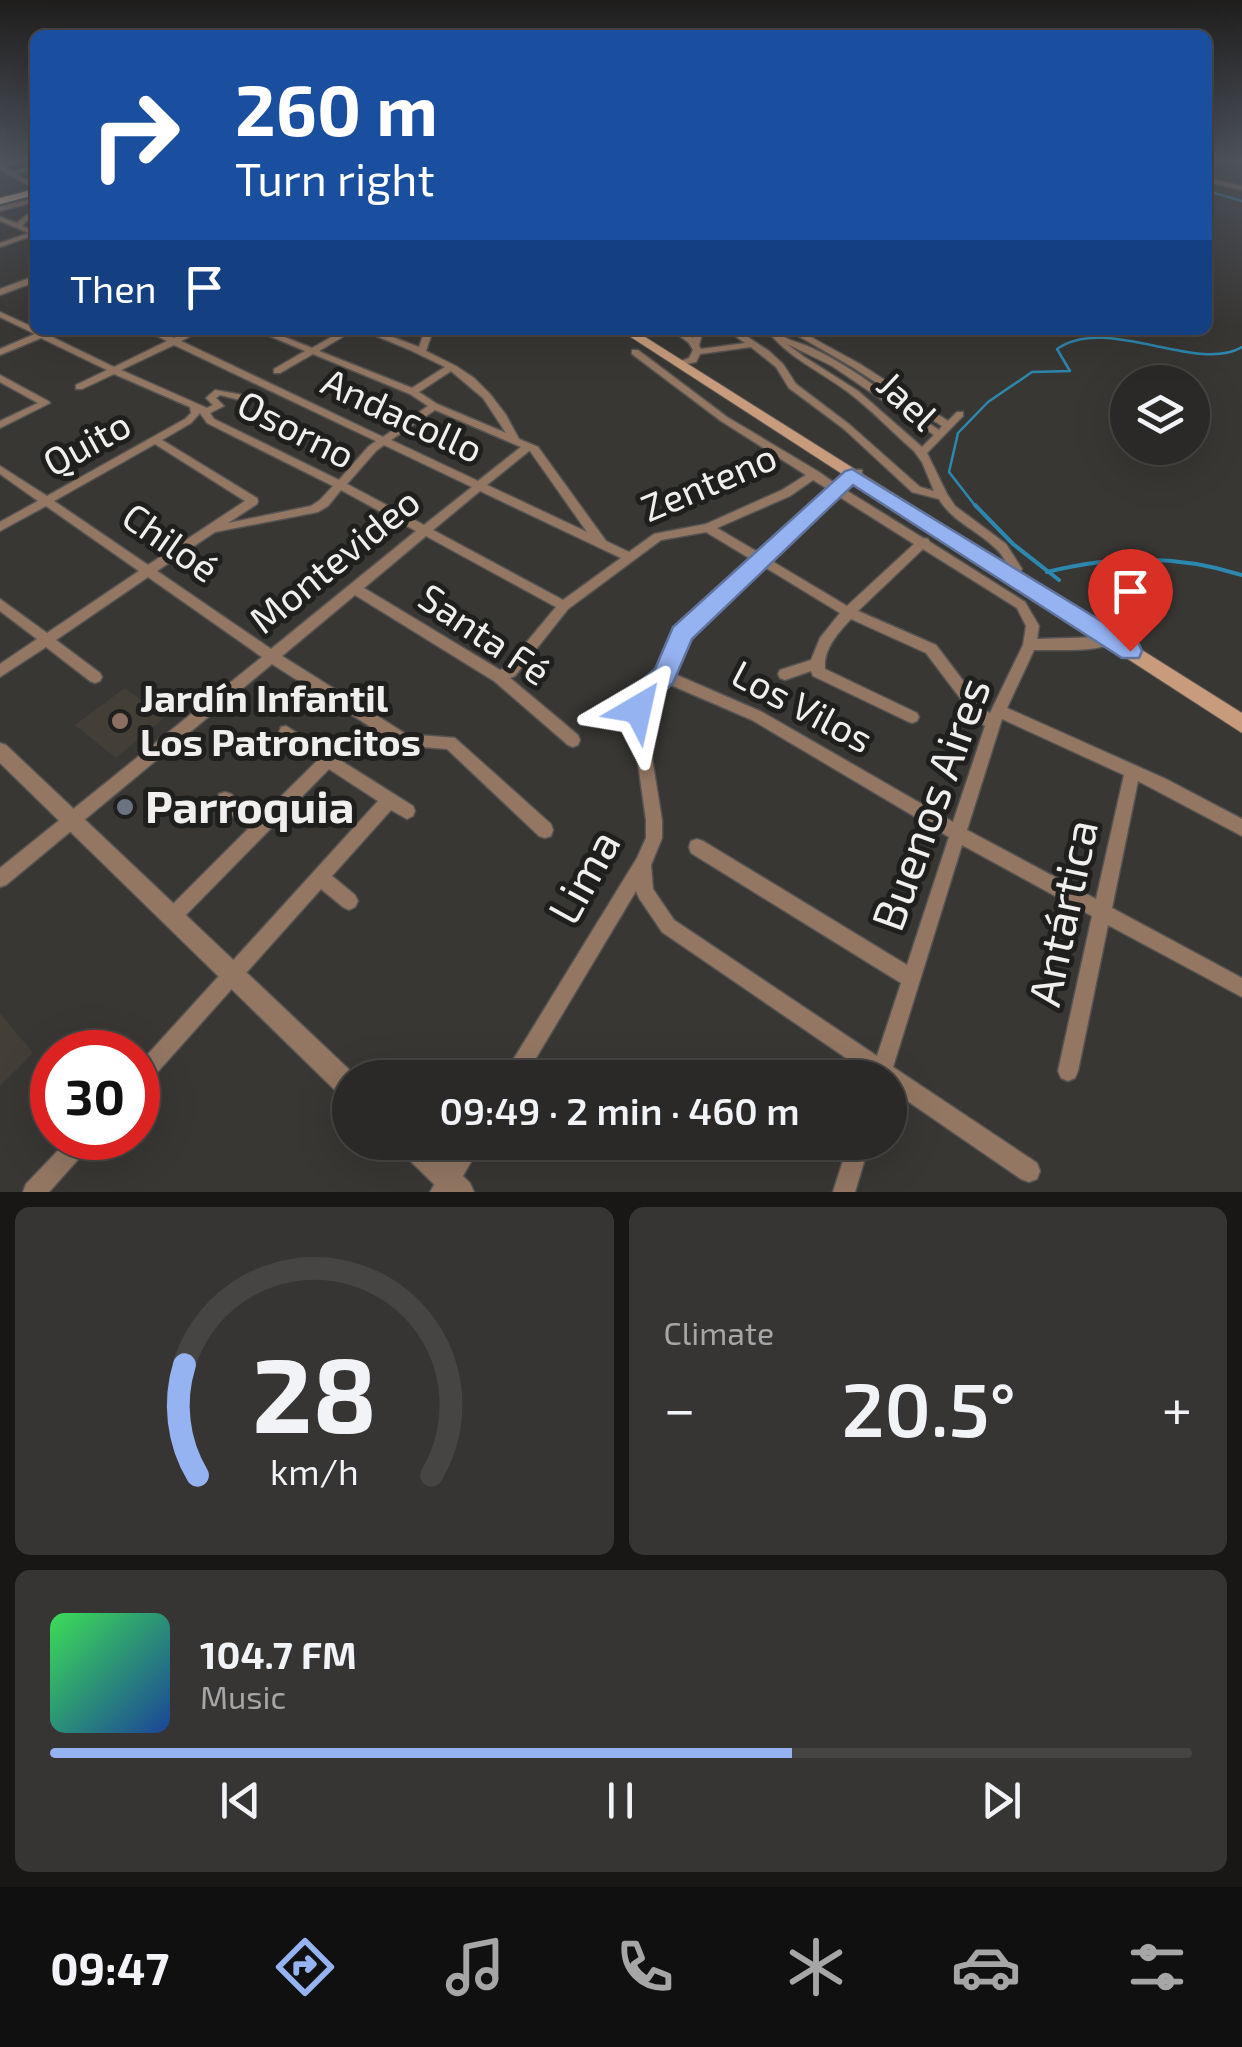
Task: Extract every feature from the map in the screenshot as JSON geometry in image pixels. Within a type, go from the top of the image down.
[{"type":"main road","points":[[638,335],[751,408],[844,480],[1242,712]]},
{"type":"main road","points":[[643,335],[692,353],[751,408]]},
{"type":"main road","points":[[844,480],[1016,569],[1242,724]]},
{"type":"street","points":[[18,226],[24,217]]},
{"type":"street","points":[[0,218],[30,231]]},
{"type":"street","points":[[0,245],[30,235]]},
{"type":"street","points":[[0,292],[30,281]]},
{"type":"street","name":"Osorno","points":[[0,314],[30,330]]},
{"type":"street","points":[[0,352],[40,335]]},
{"type":"street","name":"Osorno","points":[[40,335],[162,389],[200,410],[210,421],[340,485],[564,606]]},
{"type":"street","name":"Andacollo","points":[[161,335],[629,558]]},
{"type":"street","points":[[79,387],[187,335]]},
{"type":"street","points":[[271,335],[413,392],[434,406],[536,451],[603,545]]},
{"type":"street","points":[[277,370],[341,335]]},
{"type":"street","points":[[379,335],[447,360],[451,368],[494,403],[514,439]]},
{"type":"street","points":[[422,351],[427,335]]},
{"type":"street","points":[[679,335],[692,353]]},
{"type":"street","points":[[692,353],[698,335]]},
{"type":"street","points":[[692,353],[728,335]]},
{"type":"street","points":[[738,335],[780,366],[792,386],[847,426],[916,490],[940,496]]},
{"type":"street","name":"Jael","points":[[774,335],[789,353],[854,392],[922,453],[940,496],[953,511],[1007,548],[1016,569]]},
{"type":"street","points":[[775,335],[942,429]]},
{"type":"street","points":[[801,335],[857,366],[942,429]]},
{"type":"street","points":[[692,353],[733,345],[752,346]]},
{"type":"street","points":[[635,352],[654,370],[724,418],[815,474],[844,480],[924,542],[1022,606],[1032,626],[1030,645]]},
{"type":"street","points":[[413,392],[451,368]]},
{"type":"street","points":[[0,378],[45,403],[0,425]]},
{"type":"street","name":"Quito","points":[[0,527],[192,419],[200,410],[219,406],[210,398],[218,392],[240,397]]},
{"type":"street","points":[[210,530],[314,509],[383,441],[434,406]]},
{"type":"street","points":[[922,453],[960,414]]},
{"type":"street","points":[[0,671],[253,501],[155,440]]},
{"type":"street","name":"Montevideo","points":[[0,879],[527,447]]},
{"type":"street","name":"Chiloé","points":[[0,470],[271,656],[404,740],[450,743],[545,830]]},
{"type":"street","name":"Zenteno","points":[[499,677],[510,672],[564,606],[658,537],[708,528],[786,494],[815,474]]},
{"type":"street","name":"Lima","points":[[523,1060],[654,838],[638,709],[641,696],[664,676],[682,634],[844,480]]},
{"type":"street","points":[[708,528],[848,612],[931,649],[996,717],[1132,771],[1242,828]]},
{"type":"street","points":[[912,717],[818,672],[814,664],[816,655],[848,612],[924,542]]},
{"type":"street","name":"Santa Fé","points":[[354,588],[499,677],[573,740]]},
{"type":"street","points":[[0,604],[95,677]]},
{"type":"street","name":"Buenos Aires","points":[[886,1060],[996,717],[1030,645],[1116,637]]},
{"type":"street","points":[[785,674],[814,664]]},
{"type":"street","name":"Los Vilos","points":[[664,676],[757,716],[958,834],[1242,988]]},
{"type":"street","points":[[286,732],[408,811]]},
{"type":"street","points":[[0,752],[332,1070]]},
{"type":"street","points":[[172,917],[328,760]]},
{"type":"street","name":"Antártica","points":[[1068,1071],[1132,771]]},
{"type":"street","points":[[224,799],[260,829]]},
{"type":"street","points":[[160,1055],[390,800]]},
{"type":"street","points":[[697,848],[912,978]]},
{"type":"street","points":[[642,864],[645,892],[668,926],[861,1060]]},
{"type":"street","points":[[320,877],[349,901]]},
{"type":"street","points":[[907,1091],[1029,1171]]},
{"type":"street","points":[[34,1192],[64,1160]]},
{"type":"street","points":[[424,1160],[450,1188],[463,1160]]},
{"type":"street","points":[[844,1192],[854,1160]]},
{"type":"shaded area","name":"Jardín Infantil Los Patroncitos","points":[[125,688],[165,717],[116,758],[75,725]]},
{"type":"shaded area","points":[[0,1013],[30,1049],[30,1056],[0,1086]]},
{"type":"waterway","points":[[977,508],[949,472],[958,433],[988,402],[1032,372],[1070,371],[1057,349],[1077,340],[1100,338],[1201,354],[1242,347]]},
{"type":"waterway","points":[[975,505],[1013,544],[1048,572]]},
{"type":"waterway","points":[[1048,572],[1145,560],[1193,563],[1242,575]]},
{"type":"waterway","points":[[1048,572],[1059,580]]},
{"type":"place","name":"Jardín Infantil Los Patroncitos","points":[[120,721]]},
{"type":"place","name":"Parroquia","points":[[125,807]]},
{"type":"route","points":[[638,709],[641,696],[664,676],[682,634],[839,489],[842,481],[852,476],[1130,651]]}]
